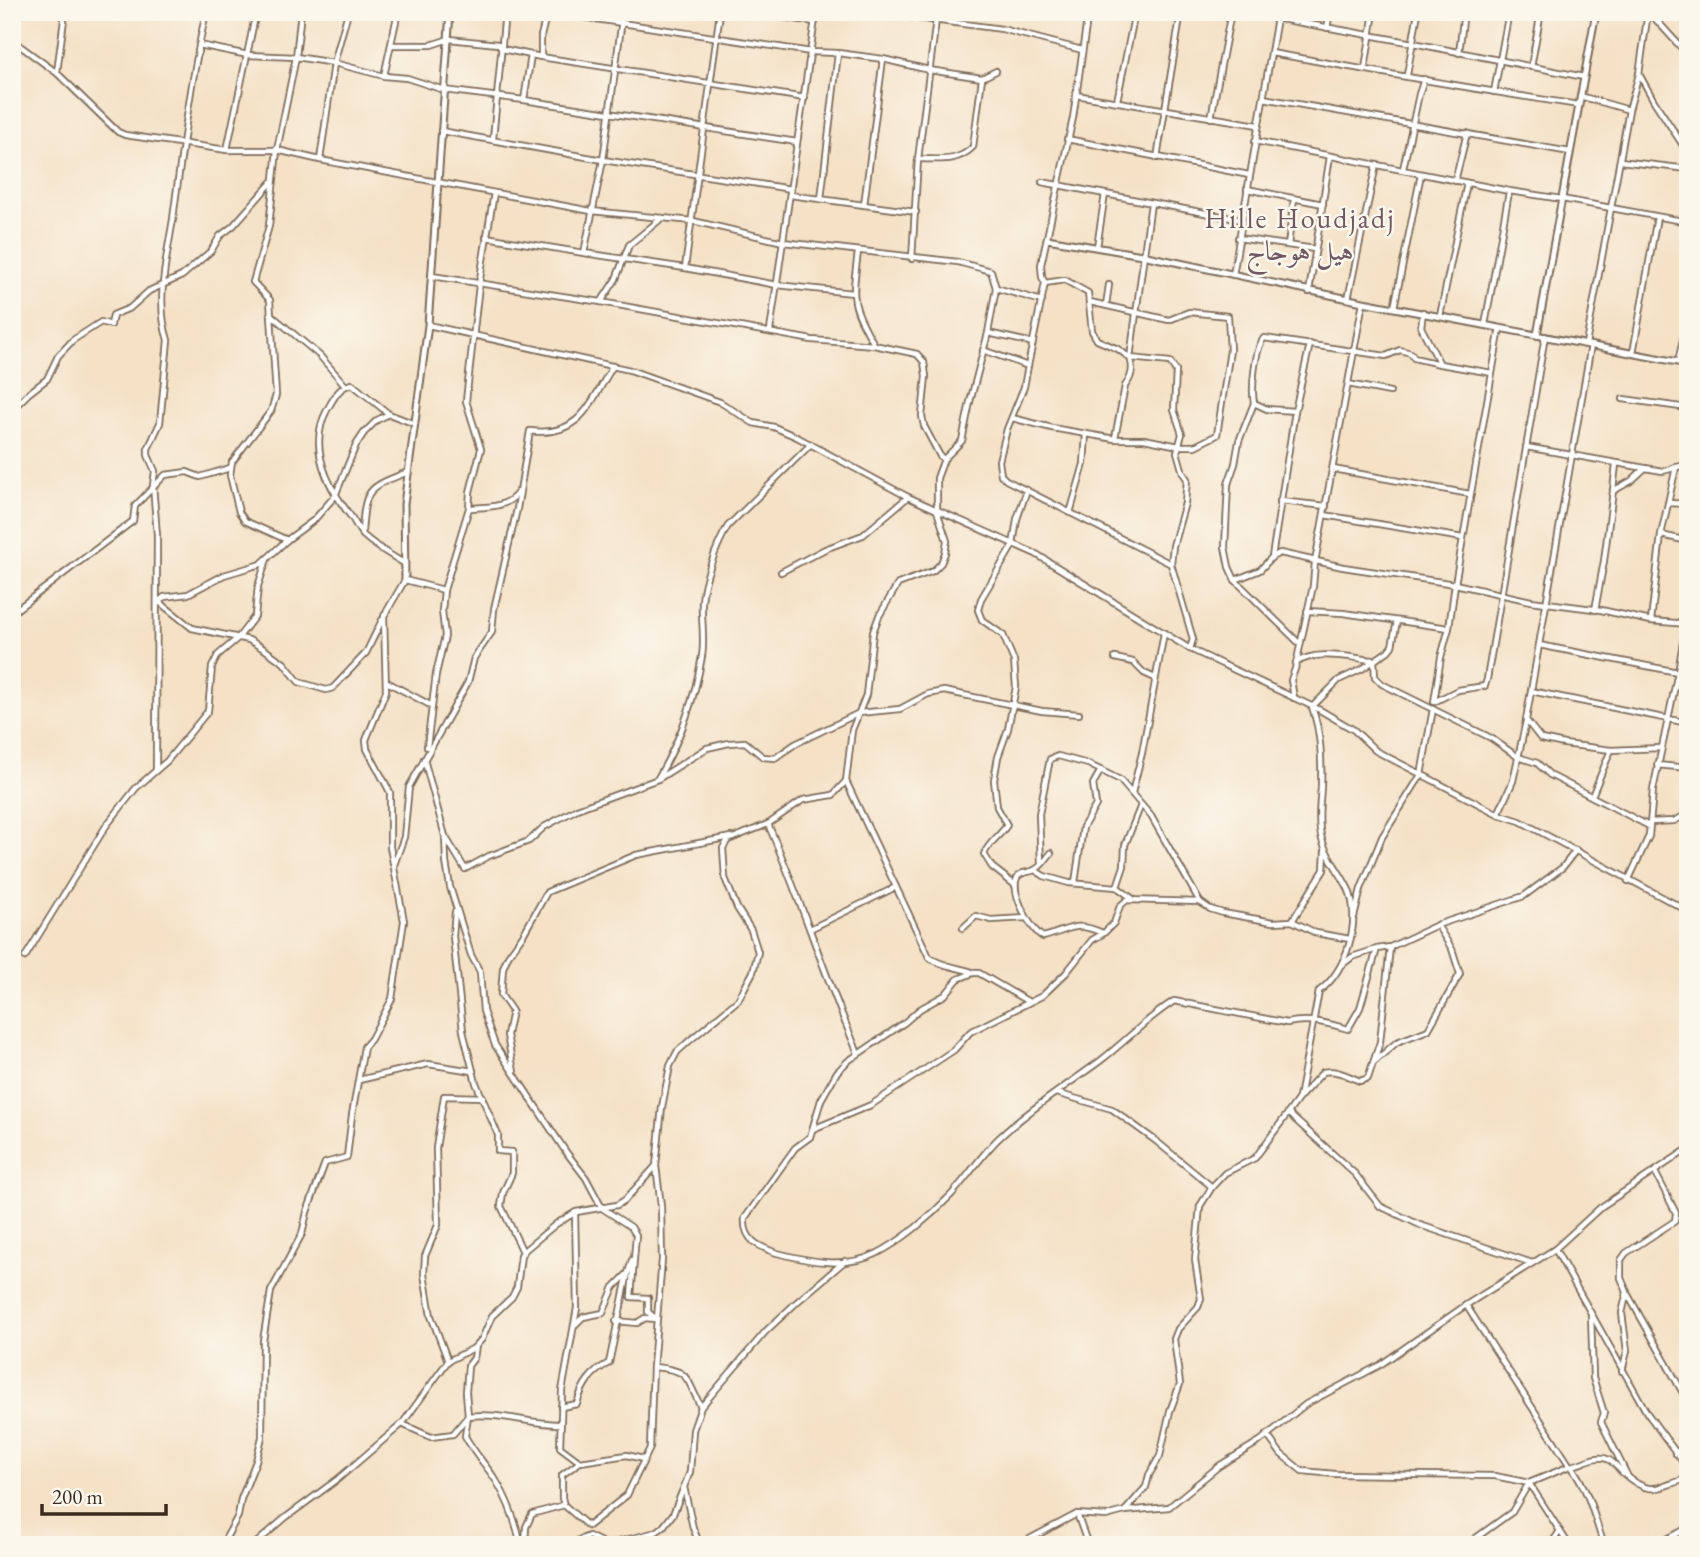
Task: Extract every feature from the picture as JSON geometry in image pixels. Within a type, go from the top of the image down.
[{"type":"street","points":[[57,72],[65,12]]},
{"type":"street","points":[[156,769],[157,536],[153,485],[155,471],[148,449],[160,423],[168,346],[163,285],[182,145],[206,12]]},
{"type":"street","points":[[227,150],[256,12]]},
{"type":"street","points":[[12,613],[133,521],[135,506],[165,475],[187,472],[200,477],[230,468],[271,411],[274,403],[275,370],[270,300],[253,282],[269,226],[272,181],[296,57],[301,12]]},
{"type":"street","points":[[320,160],[334,64],[348,12]]},
{"type":"street","points":[[384,76],[398,12]]},
{"type":"street","points":[[157,601],[192,628],[248,640],[273,654],[299,682],[331,690],[366,653],[405,580],[404,504],[428,325],[450,12]]},
{"type":"street","points":[[493,139],[505,12]]},
{"type":"street","points":[[541,57],[541,36],[548,12],[811,52],[883,59],[929,70],[982,78],[996,71]]},
{"type":"street","points":[[584,253],[603,160],[623,12]]},
{"type":"street","points":[[685,268],[720,12]]},
{"type":"street","points":[[749,12],[815,22]]},
{"type":"street","points":[[770,331],[816,12]]},
{"type":"street","points":[[871,12],[1002,29],[1082,50]]},
{"type":"street","points":[[912,259],[918,159],[937,12]]},
{"type":"street","points":[[1088,12],[1076,95],[1041,265],[1045,283],[1042,301],[1024,387],[999,461],[1000,469],[1006,480],[1171,564]]},
{"type":"street","points":[[1117,101],[1135,12]]},
{"type":"street","points":[[1157,158],[1181,12]]},
{"type":"street","points":[[1211,118],[1231,12]]},
{"type":"street","points":[[1242,12],[1278,15],[1327,28],[1584,77]]},
{"type":"street","points":[[1327,28],[1330,12]]},
{"type":"street","points":[[1365,69],[1374,12]]},
{"type":"street","points":[[1407,75],[1418,12]]},
{"type":"street","points":[[1459,53],[1464,12]]},
{"type":"street","points":[[1493,93],[1509,12]]},
{"type":"street","points":[[1531,68],[1541,12]]},
{"type":"street","points":[[1537,335],[1596,12]]},
{"type":"street","points":[[1649,12],[1688,55]]},
{"type":"street","points":[[1498,814],[1513,781],[1526,720],[1573,454],[1588,345],[1649,12]]},
{"type":"street","points":[[1233,275],[1278,15]]},
{"type":"street","points":[[392,45],[431,45],[449,39],[498,44],[502,49],[541,57],[805,98]]},
{"type":"street","points":[[12,40],[57,72],[121,134],[227,150],[277,150],[591,211],[693,221],[783,242],[912,259],[958,262],[991,271],[996,288],[962,441],[944,459],[937,478],[937,511],[947,541],[944,557],[933,571],[901,581],[891,593],[873,632],[867,686],[852,730],[846,781],[929,957],[936,963],[979,973],[1029,1002]]},
{"type":"street","points":[[199,45],[248,55],[296,57],[384,76],[407,78],[444,90],[797,142]]},
{"type":"street","points":[[1271,52],[1493,93],[1579,105]]},
{"type":"street","points":[[821,199],[838,53]]},
{"type":"street","points":[[524,100],[531,55]]},
{"type":"street","points":[[864,205],[883,59]]},
{"type":"street","points":[[1639,74],[1688,153]]},
{"type":"street","points":[[918,159],[953,160],[966,155],[973,147],[982,78]]},
{"type":"street","points":[[1403,170],[1424,79]]},
{"type":"street","points":[[1076,95],[1258,125]]},
{"type":"street","points":[[1580,96],[1629,110]]},
{"type":"street","points":[[1263,98],[1570,152]]},
{"type":"street","points":[[441,131],[821,199],[916,212]]},
{"type":"street","points":[[1455,181],[1466,133]]},
{"type":"street","points":[[1067,139],[1249,175]]},
{"type":"street","points":[[1255,141],[1455,181],[1688,222]]},
{"type":"street","points":[[1309,292],[1330,156]]},
{"type":"street","points":[[1620,161],[1688,169]]},
{"type":"street","points":[[1348,299],[1376,165]]},
{"type":"street","points":[[1394,308],[1421,174]]},
{"type":"street","points":[[12,410],[47,379],[58,356],[73,340],[101,322],[111,325],[113,315],[130,308],[141,297],[182,276],[208,254],[223,233],[233,226],[272,181]]},
{"type":"street","points":[[1042,182],[1242,220]]},
{"type":"street","points":[[1440,316],[1467,183]]},
{"type":"street","points":[[1247,189],[1323,204]]},
{"type":"street","points":[[1485,325],[1509,191]]},
{"type":"street","points":[[427,751],[436,674],[445,636],[442,611],[444,590],[469,508],[470,492],[481,449],[466,401],[479,285],[494,193]]},
{"type":"street","points":[[1097,247],[1105,194]]},
{"type":"street","points":[[1288,245],[1294,199]]},
{"type":"street","points":[[1130,358],[1151,202]]},
{"type":"street","points":[[1633,353],[1657,216]]},
{"type":"street","points":[[601,302],[625,260],[629,246],[663,217]]},
{"type":"street","points":[[486,237],[777,285],[853,293]]},
{"type":"street","points":[[1238,238],[1315,249]]},
{"type":"street","points":[[1047,239],[1142,255],[1309,292],[1688,364]]},
{"type":"street","points":[[858,252],[853,293],[858,317],[874,345]]},
{"type":"street","points":[[432,276],[601,302],[812,340],[874,345],[916,354],[924,362],[926,376],[922,416],[924,425],[944,459]]},
{"type":"street","points":[[1045,283],[1065,280],[1088,293],[1091,331],[1097,340],[1118,349],[1130,358],[1133,365],[1130,380],[1125,386],[1115,439]]},
{"type":"street","points":[[1106,305],[1109,285]]},
{"type":"street","points":[[996,288],[1042,301]]},
{"type":"street","points":[[1012,418],[1115,439],[1144,439],[1179,446],[1195,446],[1214,437],[1219,431],[1230,350],[1229,319],[1222,314],[1189,312],[1169,320],[1090,302]]},
{"type":"street","points":[[1294,698],[1291,680],[1313,586],[1315,562],[1363,302]]},
{"type":"street","points":[[1423,312],[1421,327],[1440,364]]},
{"type":"street","points":[[270,314],[320,356],[345,385]]},
{"type":"street","points":[[1678,362],[1688,317]]},
{"type":"street","points":[[428,325],[614,366],[680,386],[720,402],[753,423],[774,427],[811,444],[908,497],[969,523],[1063,569],[1105,598],[1190,649],[1294,698],[1354,730],[1376,751],[1498,814],[1520,821],[1688,911]]},
{"type":"street","points":[[1299,1098],[1319,991],[1327,986],[1346,956],[1361,889],[1382,837],[1421,775],[1500,328]]},
{"type":"street","points":[[988,333],[1033,343]]},
{"type":"street","points":[[1434,702],[1458,690],[1485,686],[1545,336]]},
{"type":"street","points":[[1300,645],[1235,580],[1225,547],[1228,484],[1239,441],[1254,403],[1252,395],[1259,343],[1264,338],[1386,356],[1400,350],[1411,353],[1414,358],[1492,373]]},
{"type":"street","points":[[1272,557],[1295,411],[1310,344]]},
{"type":"street","points":[[983,351],[1028,366]]},
{"type":"street","points":[[1130,358],[1170,362],[1176,379],[1174,410],[1182,434],[1178,460],[1187,479],[1185,503],[1171,564],[1192,639],[1190,649]]},
{"type":"street","points":[[394,866],[404,837],[408,787],[468,682],[474,658],[492,632],[494,608],[502,583],[530,431],[548,434],[565,429],[579,418],[614,366]]},
{"type":"street","points":[[405,564],[362,535],[335,496],[321,464],[320,439],[324,416],[337,392],[345,385],[352,384],[359,388],[388,414],[415,424]]},
{"type":"street","points":[[1348,384],[1390,392]]},
{"type":"street","points":[[1622,399],[1688,408]]},
{"type":"street","points":[[1254,403],[1267,409],[1295,411]]},
{"type":"street","points":[[157,601],[164,597],[188,594],[223,575],[261,564],[314,520],[335,496],[356,445],[377,420],[388,414]]},
{"type":"street","points":[[1070,513],[1084,464],[1086,434]]},
{"type":"street","points":[[658,779],[675,747],[699,674],[704,632],[702,603],[712,560],[721,537],[811,444]]},
{"type":"street","points":[[1526,447],[1662,471],[1688,464]]},
{"type":"street","points":[[1595,610],[1616,464]]},
{"type":"street","points":[[1651,621],[1661,534],[1676,467]]},
{"type":"street","points":[[230,468],[239,512],[246,521],[287,540]]},
{"type":"street","points":[[1613,491],[1632,481],[1645,468]]},
{"type":"street","points":[[1333,469],[1470,494]]},
{"type":"street","points":[[469,508],[491,507],[514,499],[520,490],[523,471]]},
{"type":"street","points":[[362,535],[364,507],[375,485],[408,472]]},
{"type":"street","points":[[1016,885],[992,867],[984,855],[988,844],[1000,836],[1007,825],[998,807],[994,780],[998,757],[1009,729],[1016,687],[1012,654],[1003,635],[982,620],[978,611],[981,599],[1013,545],[1017,519],[1027,490]]},
{"type":"street","points":[[781,572],[825,549],[863,535],[908,497]]},
{"type":"street","points":[[1280,501],[1326,506]]},
{"type":"street","points":[[1668,503],[1688,504]]},
{"type":"street","points":[[1324,515],[1463,538]]},
{"type":"street","points":[[1661,534],[1688,541]]},
{"type":"street","points":[[1235,580],[1260,570],[1272,557],[1280,553],[1315,562],[1455,584],[1546,603],[1651,621],[1687,624]]},
{"type":"street","points":[[25,957],[106,826],[136,788],[167,761],[208,711],[212,667],[218,655],[238,638],[255,616],[258,586],[267,559]]},
{"type":"street","points":[[405,580],[444,590]]},
{"type":"street","points":[[1307,611],[1343,613],[1449,628]]},
{"type":"street","points":[[1628,881],[1649,836],[1657,765],[1688,613]]},
{"type":"street","points":[[222,1545],[238,1516],[262,1437],[263,1341],[271,1291],[302,1234],[325,1163],[347,1157],[364,1047],[372,1040],[392,999],[404,921],[390,847],[390,792],[368,750],[366,740],[384,698],[387,682],[384,616]]},
{"type":"street","points":[[1312,707],[1339,680],[1363,669],[1390,649],[1397,621]]},
{"type":"street","points":[[1132,793],[1164,634]]},
{"type":"street","points":[[1539,645],[1688,674]]},
{"type":"street","points":[[1296,663],[1316,656],[1374,660]]},
{"type":"street","points":[[1115,658],[1133,662],[1145,674],[1155,678]]},
{"type":"street","points":[[1374,660],[1375,677],[1382,684],[1491,738],[1518,757],[1536,763],[1550,775],[1592,796],[1650,824],[1674,821],[1688,814]]},
{"type":"street","points":[[387,682],[432,706]]},
{"type":"street","points":[[445,836],[462,867],[468,869],[488,856],[529,841],[544,827],[577,808],[658,779],[707,748],[745,743],[771,760],[795,744],[859,713],[900,709],[928,694],[944,691],[1042,711],[1079,715]]},
{"type":"street","points":[[1531,691],[1688,723]]},
{"type":"street","points":[[1292,921],[1324,870],[1325,850],[1320,823],[1321,742],[1312,707]]},
{"type":"street","points":[[1526,720],[1541,739],[1563,744],[1611,750],[1661,748]]},
{"type":"street","points":[[1592,796],[1611,750]]},
{"type":"street","points":[[1041,863],[1040,814],[1050,759],[1058,756],[1120,780],[1151,816],[1200,902],[1210,909],[1245,918],[1273,922],[1292,921],[1316,933],[1350,939]]},
{"type":"street","points":[[424,759],[445,836],[446,862],[455,907],[471,955],[480,972],[484,1011],[495,1045],[586,1178],[602,1208],[631,1227],[636,1235],[631,1297],[648,1298],[648,1312],[657,1320]]},
{"type":"street","points":[[1657,765],[1688,768]]},
{"type":"street","points":[[1075,883],[1083,827],[1096,806],[1093,784],[1101,771]]},
{"type":"street","points":[[515,1076],[507,1035],[512,1011],[501,995],[503,968],[547,891],[636,855],[735,836],[768,824],[803,800],[833,794],[846,781]]},
{"type":"street","points":[[1117,887],[1124,866],[1125,845],[1141,804]]},
{"type":"street","points":[[768,824],[858,1053]]},
{"type":"street","points":[[643,1459],[627,1455],[580,1462],[562,1475],[564,1505],[588,1526],[627,1495],[650,1448],[653,1367],[662,1259],[661,1206],[656,1166],[662,1107],[674,1059],[688,1042],[738,1000],[749,982],[756,962],[757,943],[737,908],[723,865],[723,848],[728,840],[735,836]]},
{"type":"street","points":[[1325,850],[1349,891],[1352,925]]},
{"type":"street","points":[[1341,966],[1352,957],[1390,947],[1437,925],[1524,896],[1563,867],[1576,850]]},
{"type":"street","points":[[1051,853],[1035,870],[1021,873],[1016,885],[1020,902],[1034,931],[1043,937],[1069,926],[1088,927],[1104,933]]},
{"type":"street","points":[[1035,870],[1044,876],[1075,883],[1117,887],[1133,899]]},
{"type":"street","points":[[810,929],[896,887]]},
{"type":"street","points":[[813,1129],[870,1105],[954,1050],[970,1032],[1051,988],[1092,940],[1114,923],[1120,906],[1127,900],[1200,902]]},
{"type":"street","points":[[455,907],[454,945],[463,1031],[473,1071],[498,1135],[498,1151],[512,1153],[512,1173],[503,1193],[501,1206],[523,1253],[517,1287],[512,1297],[492,1316],[468,1366],[468,1416],[465,1436],[508,1503],[523,1545]]},
{"type":"street","points":[[963,928],[976,916],[991,920],[1027,918]]},
{"type":"street","points":[[1373,1062],[1397,1042],[1428,1030],[1460,974],[1452,949],[1437,925]]},
{"type":"street","points":[[1125,1511],[1146,1487],[1149,1475],[1160,1456],[1170,1411],[1180,1384],[1174,1339],[1178,1329],[1198,1307],[1201,1299],[1195,1261],[1200,1206],[1225,1173],[1255,1158],[1299,1098],[1323,1072],[1333,1070],[1360,1081],[1368,1078],[1380,1042],[1390,947]]},
{"type":"street","points":[[973,973],[958,979],[944,995],[858,1053],[837,1072],[818,1104],[808,1139],[795,1148],[745,1218],[744,1226],[753,1242],[777,1252],[817,1262],[860,1259],[876,1254],[907,1233],[950,1196],[998,1139],[1174,1001],[1287,1023],[1313,1020],[1348,1029],[1360,1008],[1377,949]]},
{"type":"street","points":[[359,1080],[428,1064],[473,1071]]},
{"type":"street","points":[[1055,1093],[1112,1109],[1212,1187]]},
{"type":"street","points":[[448,1361],[431,1316],[424,1273],[425,1256],[438,1225],[439,1206],[435,1181],[439,1126],[444,1096],[482,1097]]},
{"type":"street","points":[[1288,1113],[1355,1174],[1380,1206],[1420,1225],[1532,1263]]},
{"type":"street","points":[[1018,1545],[1077,1514],[1106,1516],[1125,1511],[1169,1507],[1219,1466],[1267,1435],[1306,1404],[1380,1365],[1466,1305],[1555,1249],[1594,1212],[1688,1149]]},
{"type":"street","points":[[523,1253],[556,1224],[575,1213],[617,1205],[625,1200],[656,1166]]},
{"type":"street","points":[[1655,1172],[1675,1213],[1675,1221],[1626,1253],[1622,1259],[1621,1278],[1688,1402]]},
{"type":"street","points":[[575,1213],[578,1288],[562,1391],[560,1447],[580,1462]]},
{"type":"street","points":[[1555,1249],[1647,1413],[1688,1469]]},
{"type":"street","points":[[561,1407],[577,1404],[585,1382],[598,1369],[609,1363],[616,1321],[634,1256]]},
{"type":"street","points":[[568,1545],[589,1536],[607,1545],[656,1532],[663,1527],[673,1514],[684,1486],[692,1460],[693,1430],[701,1407],[773,1324],[845,1261]]},
{"type":"street","points":[[574,1327],[583,1317],[603,1313],[614,1287],[628,1273]]},
{"type":"street","points":[[1622,1371],[1627,1351],[1622,1313],[1627,1292]]},
{"type":"street","points":[[1466,1305],[1582,1481],[1604,1545]]},
{"type":"street","points":[[1591,1314],[1593,1378],[1604,1413],[1601,1422],[1628,1477]]},
{"type":"street","points":[[616,1321],[637,1323],[645,1318],[657,1320]]},
{"type":"street","points":[[254,1545],[402,1424],[448,1361],[476,1345]]},
{"type":"street","points":[[653,1367],[682,1372],[701,1407]]},
{"type":"street","points":[[402,1424],[431,1437],[453,1434],[468,1416],[485,1414],[538,1424],[560,1424]]},
{"type":"street","points":[[1267,1435],[1281,1454],[1302,1471],[1335,1474],[1495,1476],[1529,1483],[1597,1458],[1608,1459],[1640,1487],[1655,1489],[1688,1478]]},
{"type":"street","points":[[1675,1453],[1688,1445]]},
{"type":"street","points":[[1529,1483],[1569,1545]]},
{"type":"street","points":[[1466,1545],[1512,1512],[1529,1483]]},
{"type":"street","points":[[684,1486],[700,1545]]},
{"type":"street","points":[[523,1545],[526,1527],[532,1514],[564,1505]]},
{"type":"street","points":[[1077,1514],[1088,1545]]},
{"type":"street","points":[[1661,1542],[1688,1528]]},
{"type":"street","points":[[1542,1545],[1553,1541],[1560,1531]]},
{"type":"district","name":"Hille Houdjadj هيل هوجاج","points":[[1300,234]]}]
